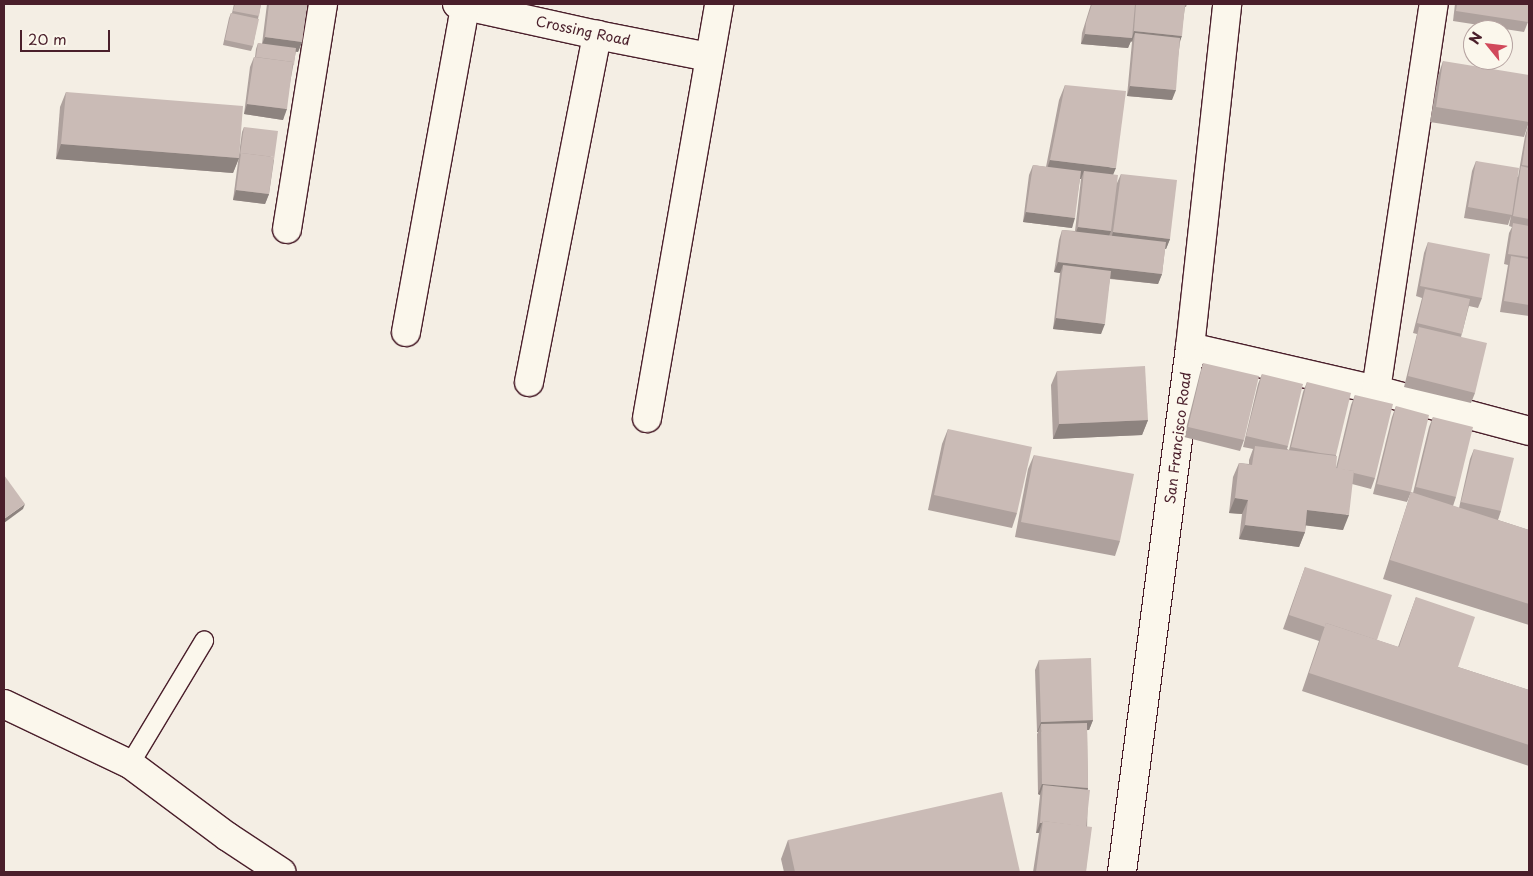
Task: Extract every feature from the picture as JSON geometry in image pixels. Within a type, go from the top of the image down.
[{"type":"street","points":[[287,229],[323,4]]},
{"type":"street","points":[[647,418],[719,4]]},
{"type":"street","name":"San Francisco Road","points":[[1122,872],[1190,347],[1227,4]]},
{"type":"street","points":[[1376,390],[1434,4]]},
{"type":"street","points":[[406,332],[461,5]]},
{"type":"street","name":"Crossing Road","points":[[461,5],[508,9],[597,35],[710,57]]},
{"type":"street","points":[[529,382],[597,35]]},
{"type":"street","points":[[1190,347],[1376,390],[1529,431]]},
{"type":"street","points":[[4,704],[130,764],[228,837],[281,872]]},
{"type":"lane","points":[[130,764],[204,641]]},
{"type":"building","points":[[235,4],[261,4],[259,16],[233,11]]},
{"type":"building","points":[[269,4],[307,4],[302,42],[265,37]]},
{"type":"building","points":[[1092,4],[1135,4],[1132,38],[1085,34],[1086,23]]},
{"type":"building","points":[[1136,4],[1185,4],[1182,36],[1134,31]]},
{"type":"building","points":[[1457,4],[1529,4],[1528,22],[1456,11]]},
{"type":"building","points":[[231,13],[259,19],[253,46],[225,40]]},
{"type":"building","points":[[1135,33],[1180,38],[1176,90],[1130,86]]},
{"type":"building","points":[[258,43],[296,48],[294,65],[293,62],[256,57]]},
{"type":"building","points":[[254,57],[293,62],[287,109],[247,104]]},
{"type":"building","points":[[1443,61],[1463,64],[1463,70],[1498,70],[1529,75],[1529,122],[1436,107]]},
{"type":"building","points":[[1065,85],[1126,91],[1116,168],[1050,160]]},
{"type":"building","points":[[66,92],[243,106],[239,158],[61,144]]},
{"type":"building","points":[[1529,126],[1529,166],[1522,165]]},
{"type":"building","points":[[244,127],[278,131],[274,160],[274,157],[241,153],[240,155]]},
{"type":"building","points":[[241,153],[274,157],[269,194],[236,190]]},
{"type":"building","points":[[1476,161],[1519,168],[1512,215],[1468,207]]},
{"type":"building","points":[[1033,165],[1081,171],[1075,218],[1026,212]]},
{"type":"building","points":[[1521,166],[1529,168],[1529,219],[1513,216]]},
{"type":"building","points":[[1084,171],[1118,175],[1111,231],[1078,227]]},
{"type":"building","points":[[1121,174],[1177,180],[1170,239],[1113,232]]},
{"type":"building","points":[[1513,223],[1529,226],[1529,257],[1508,254]]},
{"type":"building","points":[[1062,230],[1166,242],[1162,274],[1058,262]]},
{"type":"building","points":[[1428,242],[1490,254],[1482,298],[1420,286]]},
{"type":"building","points":[[1511,256],[1529,259],[1529,305],[1504,301]]},
{"type":"building","points":[[1063,265],[1111,271],[1105,324],[1056,318]]},
{"type":"building","points":[[1425,289],[1470,299],[1462,334],[1417,323]]},
{"type":"building","points":[[1419,327],[1487,343],[1475,393],[1408,376]]},
{"type":"building","points":[[1203,363],[1259,376],[1244,440],[1188,427]]},
{"type":"building","points":[[1145,366],[1148,420],[1059,424],[1057,371]]},
{"type":"building","points":[[1262,374],[1303,384],[1288,446],[1246,436]]},
{"type":"building","points":[[1307,382],[1351,393],[1336,455],[1291,447]]},
{"type":"building","points":[[1355,395],[1393,404],[1375,478],[1354,473],[1354,471],[1337,469]]},
{"type":"building","points":[[1396,406],[1429,415],[1411,492],[1377,484]]},
{"type":"building","points":[[1433,417],[1473,427],[1456,497],[1416,487]]},
{"type":"building","points":[[948,429],[1032,447],[1017,513],[934,495]]},
{"type":"building","points":[[1255,446],[1337,456],[1336,468],[1354,471],[1349,515],[1307,510],[1305,532],[1245,525],[1248,500],[1235,498],[1239,463],[1252,465]]},
{"type":"building","points":[[1474,449],[1514,458],[1501,511],[1461,502]]},
{"type":"building","points":[[1034,455],[1134,474],[1120,541],[1021,522]]},
{"type":"building","points":[[4,475],[25,504],[4,519]]},
{"type":"building","points":[[1411,492],[1529,530],[1529,604],[1390,560]]},
{"type":"building","points":[[1305,567],[1392,595],[1377,640],[1326,623],[1325,627],[1289,615]]},
{"type":"building","points":[[1416,597],[1475,617],[1458,667],[1529,690],[1529,745],[1309,673],[1326,623],[1399,647]]},
{"type":"building","points":[[1091,658],[1093,720],[1041,722],[1039,660]]},
{"type":"building","points":[[1087,723],[1088,788],[1042,784],[1041,724]]},
{"type":"building","points":[[1043,785],[1090,790],[1086,827],[1043,821],[1040,823]]},
{"type":"building","points":[[1002,792],[1020,872],[795,872],[788,840]]},
{"type":"building","points":[[1043,821],[1092,827],[1086,872],[1036,872]]}]
